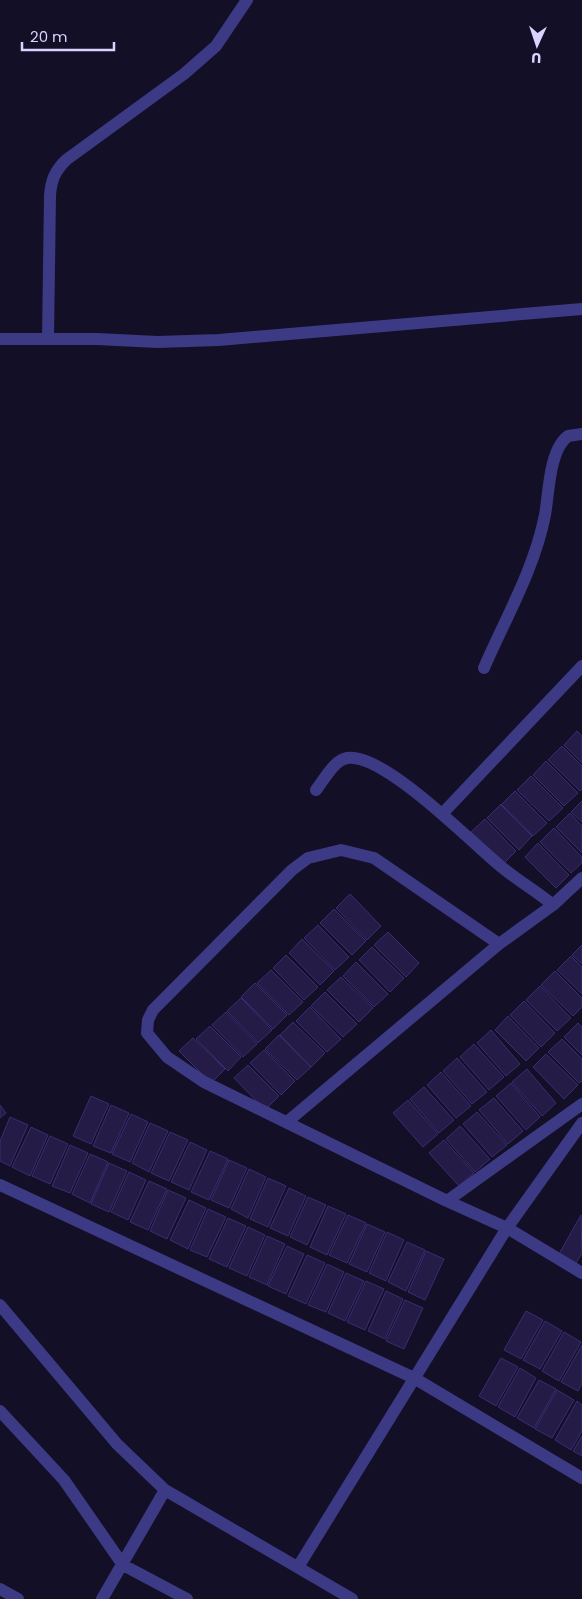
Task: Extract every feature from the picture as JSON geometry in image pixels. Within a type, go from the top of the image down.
[{"type":"street","points":[[48,339],[51,180],[66,160],[184,74],[216,46],[247,0]]},
{"type":"street","points":[[0,339],[157,342],[218,340],[582,309]]},
{"type":"street","points":[[484,668],[503,623],[529,574],[545,516],[558,446],[568,436],[582,434]]},
{"type":"street","points":[[443,813],[582,666]]},
{"type":"street","points":[[316,790],[340,760],[349,757],[358,759],[392,776],[443,813],[496,863],[553,905]]},
{"type":"street","points":[[499,944],[374,858],[341,850],[308,858],[292,870],[153,1010],[148,1020],[147,1033],[167,1057],[189,1072],[447,1201],[507,1228],[582,1273]]},
{"type":"street","points":[[287,1122],[499,944],[553,905],[582,878]]},
{"type":"street","points":[[447,1201],[582,1104]]},
{"type":"street","points":[[298,1567],[507,1228],[582,1123]]},
{"type":"street","points":[[0,1185],[414,1378],[582,1478]]},
{"type":"street","points":[[0,1304],[117,1444],[165,1490],[352,1599]]},
{"type":"street","points":[[0,1411],[64,1480],[123,1565],[187,1599]]},
{"type":"street","points":[[102,1599],[165,1490]]},
{"type":"street","points":[[0,1588],[18,1599]]},
{"type":"building","points":[[577,731],[582,736],[582,763],[564,745]]},
{"type":"building","points":[[562,746],[582,766],[582,789],[580,791],[548,760]]},
{"type":"building","points":[[546,761],[578,793],[564,806],[533,775]]},
{"type":"building","points":[[531,776],[563,808],[549,821],[517,790]]},
{"type":"building","points":[[515,791],[547,823],[533,836],[501,805]]},
{"type":"building","points":[[582,801],[582,822],[571,812]]},
{"type":"building","points":[[501,804],[532,836],[519,850],[487,818]]},
{"type":"building","points":[[570,813],[582,826],[582,853],[556,827]]},
{"type":"building","points":[[485,819],[516,851],[503,864],[471,832]]},
{"type":"building","points":[[554,828],[582,857],[582,863],[571,873],[540,842]]},
{"type":"building","points":[[538,843],[569,875],[556,888],[525,857]]},
{"type":"building","points":[[350,894],[381,926],[367,940],[336,908]]},
{"type":"building","points":[[334,909],[366,941],[352,955],[320,923]]},
{"type":"building","points":[[318,925],[349,957],[335,970],[304,938]]},
{"type":"building","points":[[388,932],[419,963],[406,977],[374,945]]},
{"type":"building","points":[[302,939],[334,971],[320,985],[289,953]]},
{"type":"building","points":[[582,945],[582,964],[572,955]]},
{"type":"building","points":[[372,947],[404,978],[390,992],[359,960]]},
{"type":"building","points":[[286,955],[318,987],[304,1000],[273,968]]},
{"type":"building","points":[[571,956],[582,967],[582,994],[557,970]]},
{"type":"building","points":[[356,962],[388,994],[374,1007],[343,976]]},
{"type":"building","points":[[271,970],[303,1002],[289,1015],[257,983]]},
{"type":"building","points":[[555,971],[582,998],[582,1007],[573,1016],[541,985]]},
{"type":"building","points":[[341,977],[373,1008],[359,1022],[327,990]]},
{"type":"building","points":[[255,983],[287,1015],[273,1029],[241,997]]},
{"type":"building","points":[[540,986],[571,1018],[557,1031],[526,1000]]},
{"type":"building","points":[[325,992],[357,1024],[343,1037],[311,1006]]},
{"type":"building","points":[[241,998],[272,1030],[258,1043],[227,1011]]},
{"type":"building","points":[[524,1001],[555,1033],[541,1047],[510,1015]]},
{"type":"building","points":[[310,1007],[341,1039],[327,1052],[296,1021]]},
{"type":"building","points":[[226,1012],[257,1044],[243,1057],[212,1025]]},
{"type":"building","points":[[508,1016],[539,1048],[526,1061],[495,1030]]},
{"type":"building","points":[[293,1022],[325,1053],[311,1067],[280,1035]]},
{"type":"building","points":[[578,1023],[582,1027],[582,1055],[564,1037]]},
{"type":"building","points":[[210,1026],[241,1057],[228,1071],[196,1039]]},
{"type":"building","points":[[491,1030],[520,1064],[506,1076],[477,1043]]},
{"type":"building","points":[[279,1035],[311,1067],[297,1080],[265,1049]]},
{"type":"building","points":[[193,1038],[225,1069],[211,1083],[179,1051]]},
{"type":"building","points":[[562,1039],[582,1059],[582,1081],[579,1083],[548,1052]]},
{"type":"building","points":[[474,1044],[504,1077],[489,1090],[460,1057]]},
{"type":"building","points":[[264,1050],[295,1081],[281,1095],[250,1063]]},
{"type":"building","points":[[546,1054],[578,1085],[564,1099],[533,1067]]},
{"type":"building","points":[[457,1058],[487,1092],[472,1104],[443,1071]]},
{"type":"building","points":[[248,1065],[279,1096],[265,1110],[234,1078]]},
{"type":"building","points":[[527,1069],[556,1103],[542,1116],[512,1082]]},
{"type":"building","points":[[441,1072],[471,1106],[456,1118],[427,1085]]},
{"type":"building","points":[[511,1083],[540,1117],[526,1130],[496,1096]]},
{"type":"building","points":[[424,1087],[454,1120],[439,1133],[410,1099]]},
{"type":"building","points":[[91,1096],[109,1104],[91,1144],[73,1136]]},
{"type":"building","points":[[494,1098],[523,1131],[508,1144],[479,1110]]},
{"type":"building","points":[[408,1100],[438,1134],[423,1147],[393,1113]]},
{"type":"building","points":[[0,1105],[6,1113],[0,1118]]},
{"type":"building","points":[[111,1105],[129,1113],[111,1153],[93,1146]]},
{"type":"building","points":[[477,1112],[507,1145],[492,1157],[463,1124]]},
{"type":"building","points":[[131,1114],[148,1122],[130,1162],[112,1154]]},
{"type":"building","points":[[10,1117],[28,1125],[10,1166],[0,1161],[0,1141]]},
{"type":"building","points":[[150,1123],[168,1131],[149,1172],[132,1163]]},
{"type":"building","points":[[460,1126],[490,1159],[475,1172],[446,1139]]},
{"type":"building","points":[[31,1127],[48,1135],[30,1176],[12,1167]]},
{"type":"building","points":[[170,1132],[188,1140],[169,1181],[151,1173]]},
{"type":"building","points":[[50,1136],[68,1144],[50,1184],[32,1176]]},
{"type":"building","points":[[444,1140],[474,1173],[459,1186],[429,1153]]},
{"type":"building","points":[[190,1142],[207,1150],[189,1190],[171,1182]]},
{"type":"building","points":[[70,1145],[88,1153],[70,1193],[52,1186]]},
{"type":"building","points":[[210,1151],[228,1159],[209,1200],[191,1192]]},
{"type":"building","points":[[90,1154],[108,1162],[90,1203],[72,1194]]},
{"type":"building","points":[[229,1160],[247,1168],[229,1208],[211,1200]]},
{"type":"building","points":[[109,1163],[127,1171],[109,1212],[91,1204]]},
{"type":"building","points":[[249,1169],[266,1177],[248,1218],[231,1209]]},
{"type":"building","points":[[129,1172],[146,1180],[128,1220],[111,1212]]},
{"type":"building","points":[[268,1178],[286,1186],[268,1227],[250,1219]]},
{"type":"building","points":[[149,1181],[167,1189],[148,1230],[130,1222]]},
{"type":"building","points":[[289,1188],[306,1196],[288,1236],[270,1228]]},
{"type":"building","points":[[168,1190],[186,1198],[167,1239],[150,1231]]},
{"type":"building","points":[[308,1197],[326,1205],[307,1245],[290,1237]]},
{"type":"building","points":[[189,1200],[206,1208],[188,1249],[170,1240]]},
{"type":"building","points":[[328,1206],[346,1214],[327,1255],[310,1247]]},
{"type":"building","points":[[208,1209],[226,1217],[207,1257],[190,1250]]},
{"type":"building","points":[[348,1215],[366,1223],[347,1263],[329,1255]]},
{"type":"building","points":[[581,1215],[582,1253],[576,1263],[559,1254]]},
{"type":"building","points":[[228,1218],[246,1226],[227,1267],[209,1259]]},
{"type":"building","points":[[367,1224],[385,1232],[367,1272],[349,1264]]},
{"type":"building","points":[[248,1227],[265,1235],[247,1276],[229,1268]]},
{"type":"building","points":[[387,1232],[404,1240],[386,1281],[369,1273]]},
{"type":"building","points":[[267,1236],[285,1244],[267,1285],[249,1277]]},
{"type":"building","points":[[407,1242],[425,1250],[406,1291],[388,1282]]},
{"type":"building","points":[[287,1246],[304,1254],[286,1294],[268,1286]]},
{"type":"building","points":[[426,1251],[444,1259],[425,1300],[408,1292]]},
{"type":"building","points":[[307,1255],[325,1263],[306,1304],[288,1296]]},
{"type":"building","points":[[327,1264],[344,1272],[326,1312],[308,1305]]},
{"type":"building","points":[[346,1273],[364,1281],[345,1321],[328,1313]]},
{"type":"building","points":[[366,1281],[384,1289],[365,1330],[347,1322]]},
{"type":"building","points":[[386,1291],[403,1299],[385,1339],[368,1331]]},
{"type":"building","points":[[405,1300],[423,1308],[404,1349],[386,1341]]},
{"type":"building","points":[[526,1311],[543,1320],[521,1359],[504,1350]]},
{"type":"building","points":[[545,1321],[562,1331],[540,1369],[523,1360]]},
{"type":"building","points":[[564,1332],[581,1342],[559,1381],[542,1371]]},
{"type":"building","points":[[582,1345],[582,1384],[578,1391],[561,1382]]},
{"type":"building","points":[[501,1358],[518,1367],[496,1406],[479,1396]]},
{"type":"building","points":[[520,1368],[536,1378],[515,1417],[498,1407]]},
{"type":"building","points":[[539,1380],[556,1389],[534,1428],[517,1418]]},
{"type":"building","points":[[557,1390],[574,1400],[552,1438],[535,1429]]},
{"type":"building","points":[[577,1401],[582,1405],[582,1431],[571,1450],[555,1440]]},
{"type":"building","points":[[582,1436],[582,1456],[573,1451]]}]
